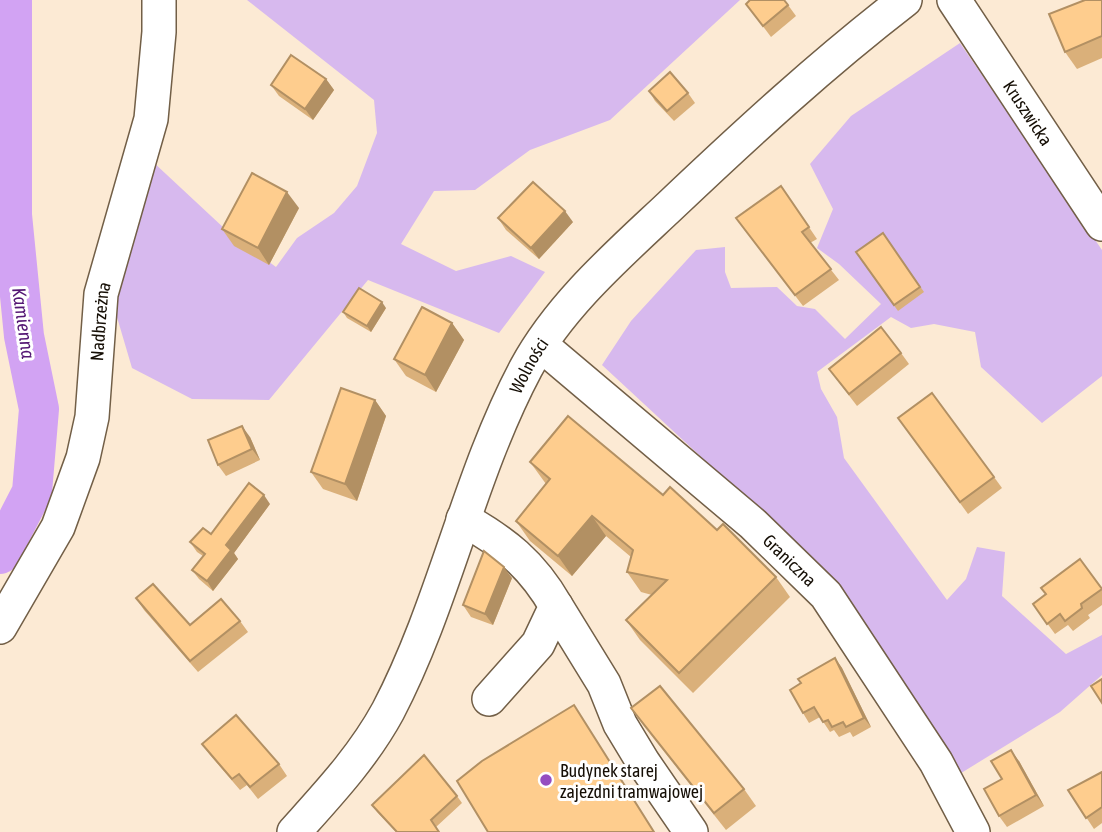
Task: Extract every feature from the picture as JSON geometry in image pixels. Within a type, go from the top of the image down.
[{"type":"street","name":"Nadbrzeżna","points":[[0,628],[58,527],[83,458],[92,417],[101,294],[151,119],[158,60],[159,0]]},
{"type":"street","name":"Wolności","points":[[294,832],[347,773],[387,712],[421,634],[511,397],[541,345],[620,253],[829,58],[905,0]]},
{"type":"street","name":"Kruszwicka","points":[[954,0],[1102,224]]},
{"type":"street","name":"Graniczna","points":[[541,345],[753,524],[826,595],[936,762],[973,832]]},
{"type":"street","points":[[463,519],[496,537],[541,579],[604,684],[621,724],[643,762],[691,832]]},
{"type":"street","points":[[489,699],[538,644],[555,606]]},
{"type":"shaded area","points":[[247,0],[740,0],[610,120],[530,150],[475,190],[434,191],[401,244],[456,271],[511,256],[545,272],[499,333],[368,280],[269,400],[192,399],[132,368],[114,307],[152,161],[225,229],[276,267],[297,238],[334,213],[357,186],[377,133],[374,100]]},
{"type":"shaded area","points":[[960,43],[1102,250],[1102,376],[1042,423],[981,367],[975,332],[934,324],[911,328],[891,317],[817,372],[821,389],[837,417],[844,458],[947,600],[966,579],[977,547],[1005,552],[1002,596],[1066,654],[1102,635],[1102,675],[1060,712],[958,775],[836,582],[602,365],[631,321],[696,250],[725,247],[725,272],[731,288],[777,287],[797,306],[815,309],[845,339],[881,304],[839,264],[817,248],[833,209],[810,164],[851,116]]},
{"type":"building","points":[[750,0],[784,0],[788,5],[763,26],[746,4]]},
{"type":"building","points":[[1085,0],[1102,0],[1102,36],[1065,52],[1049,14]]},
{"type":"building","points":[[291,55],[326,79],[305,109],[271,85]]},
{"type":"building","points":[[670,72],[688,93],[667,111],[649,91]]},
{"type":"building","points":[[252,173],[287,192],[258,248],[222,229]]},
{"type":"building","points":[[533,182],[565,211],[531,248],[498,218]]},
{"type":"building","points":[[781,186],[809,227],[802,232],[831,269],[795,295],[736,218]]},
{"type":"building","points":[[883,233],[920,287],[894,305],[856,252]]},
{"type":"building","points":[[359,288],[382,302],[367,326],[343,312]]},
{"type":"building","points":[[422,307],[452,323],[425,375],[394,359]]},
{"type":"building","points":[[881,327],[901,353],[849,394],[829,369]]},
{"type":"building","points":[[341,388],[375,400],[345,484],[311,472]]},
{"type":"building","points":[[932,393],[994,477],[960,502],[898,418]]},
{"type":"building","points":[[568,416],[663,495],[670,487],[717,530],[723,524],[776,577],[679,673],[626,620],[667,580],[627,572],[633,550],[592,516],[558,556],[516,521],[550,479],[530,462]]},
{"type":"building","points":[[242,426],[252,449],[218,465],[208,440]]},
{"type":"building","points":[[249,483],[264,495],[226,545],[231,550],[207,581],[192,570],[205,554],[190,542],[203,528],[211,534]]},
{"type":"building","points":[[484,551],[504,567],[485,614],[463,605]]},
{"type":"building","points":[[1080,559],[1102,589],[1081,604],[1082,608],[1065,621],[1060,614],[1047,624],[1033,604],[1046,594],[1041,588]]},
{"type":"building","points":[[153,584],[190,625],[221,599],[240,621],[190,661],[136,598]]},
{"type":"building","points":[[835,658],[864,718],[846,727],[843,722],[832,727],[828,720],[823,722],[814,707],[803,713],[790,690],[801,683],[798,679]]},
{"type":"building","points":[[1102,679],[1102,703],[1091,686]]},
{"type":"building","points":[[660,686],[744,789],[714,813],[631,708]]},
{"type":"building","name":"Budynek starej zajezdni tramwajowej","points":[[574,705],[654,832],[488,832],[457,781],[482,761]]},
{"type":"building","points":[[236,715],[279,764],[250,787],[239,774],[232,779],[202,744]]},
{"type":"building","points":[[1011,750],[1036,795],[999,816],[984,789],[1002,779],[991,761]]},
{"type":"building","points":[[424,755],[457,796],[431,820],[439,832],[397,832],[372,805]]},
{"type":"building","points":[[1102,772],[1102,807],[1086,818],[1068,790]]},
{"type":"waterway","name":"Kamienna","points":[[0,554],[32,492],[39,409],[24,336],[12,215],[12,0]]},
{"type":"place","name":"Budynek starej zajezdni tramwajowej","points":[[546,780]]}]
